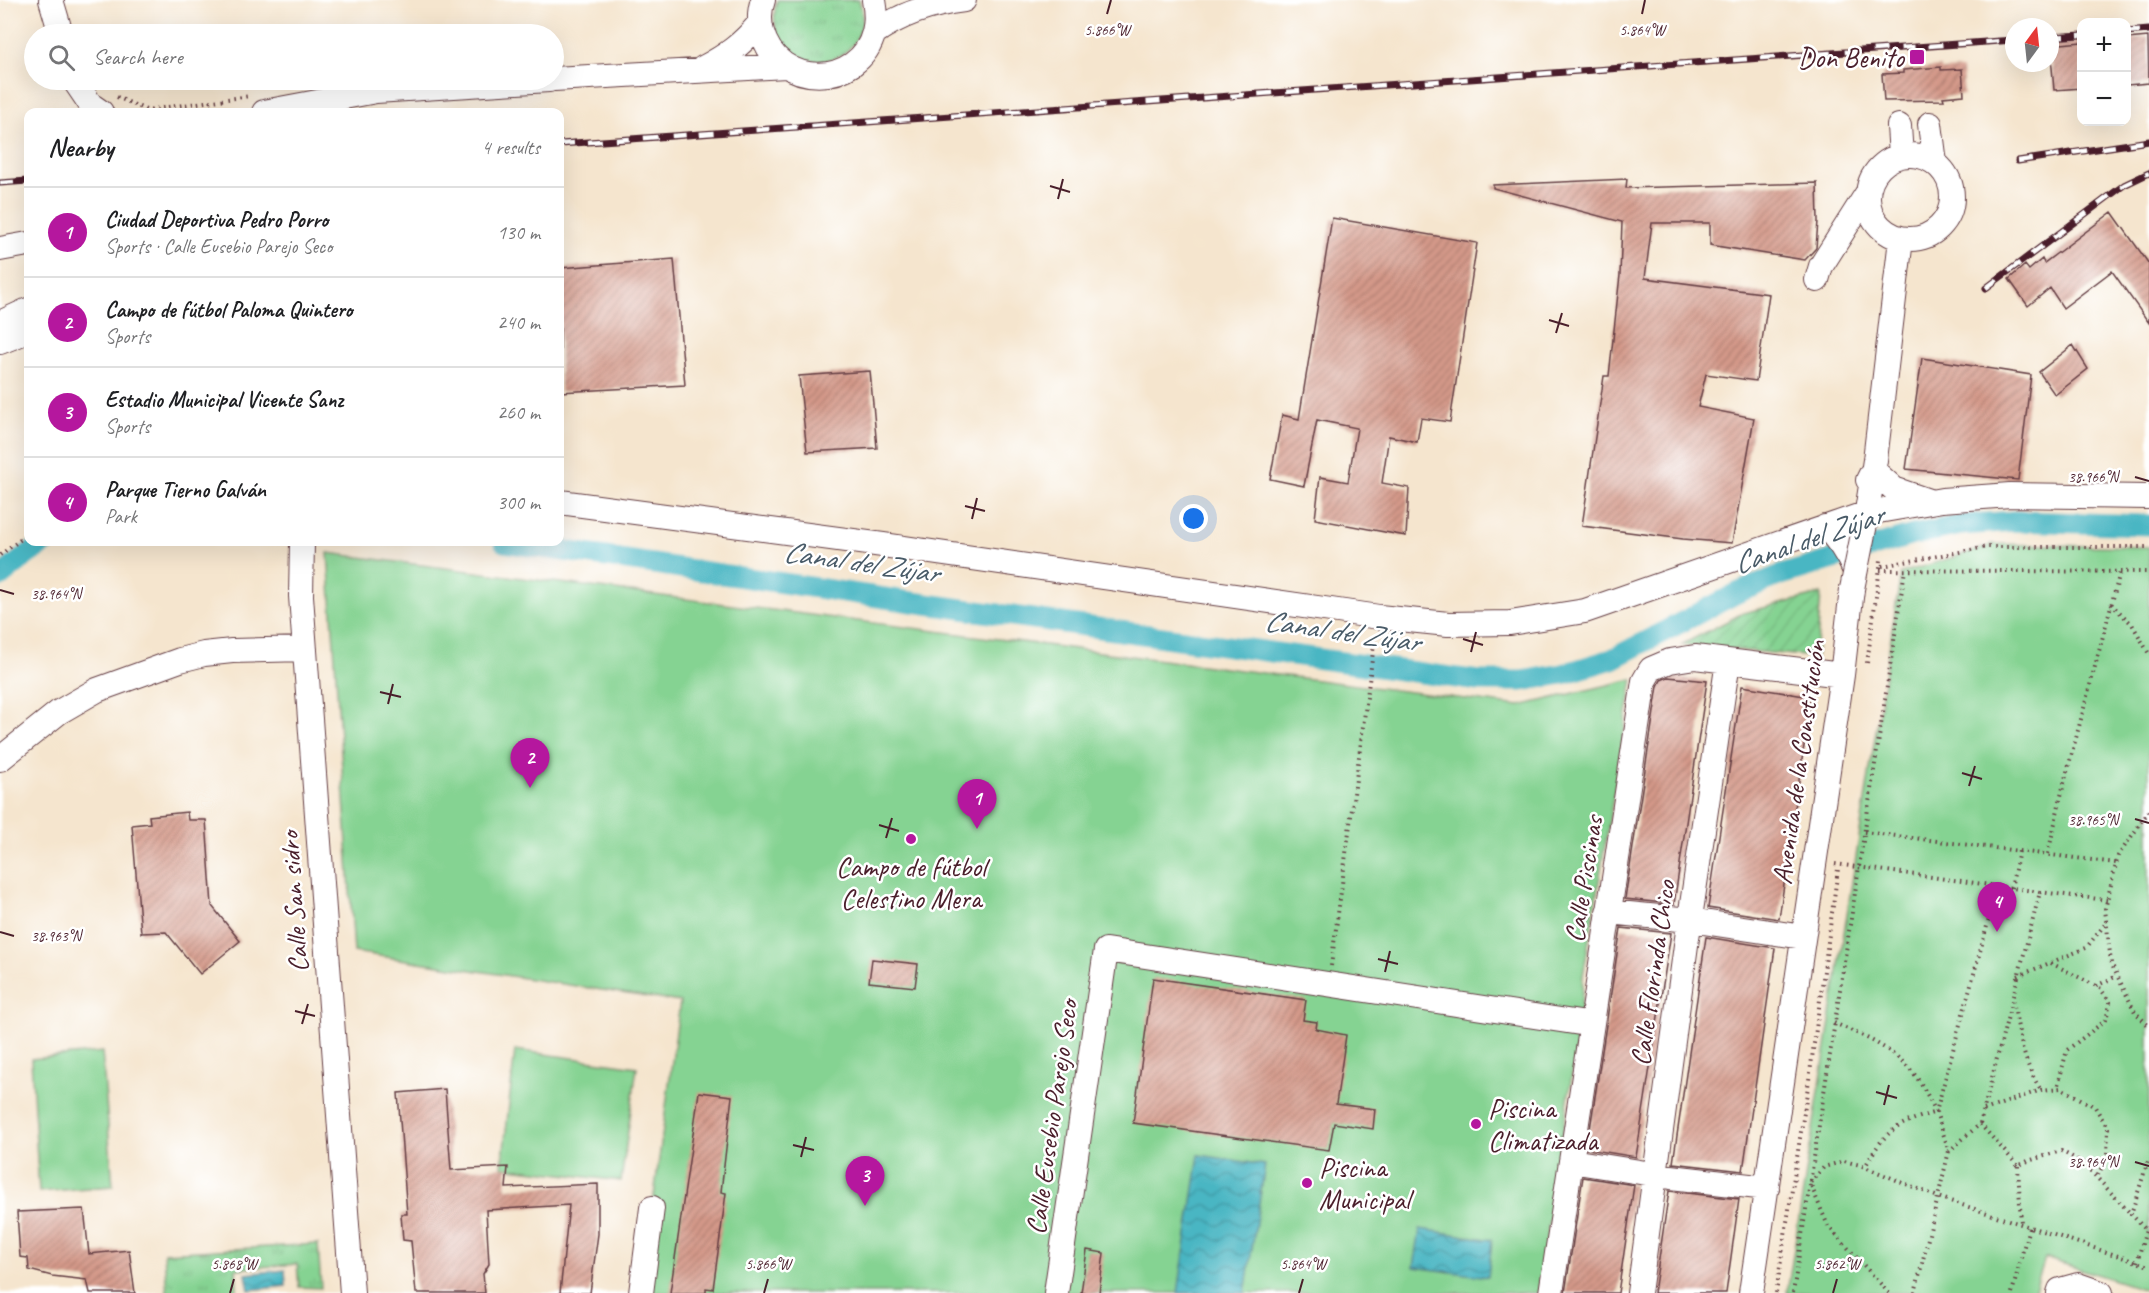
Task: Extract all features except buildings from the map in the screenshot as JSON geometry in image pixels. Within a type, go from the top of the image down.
[{"type":"street","points":[[51,0],[58,24]]},
{"type":"street","points":[[761,12],[764,40],[773,55],[786,66],[803,74],[821,76],[838,72],[855,63],[867,50],[874,33],[876,16],[874,0]]},
{"type":"street","points":[[937,0],[960,1]]},
{"type":"street","points":[[874,33],[892,20],[911,12],[964,0]]},
{"type":"street","points":[[699,70],[728,55],[742,44],[761,12]]},
{"type":"street","points":[[564,78],[786,66]]},
{"type":"street","points":[[81,90],[91,105],[106,104]]},
{"type":"street","points":[[257,104],[384,90]]},
{"type":"street","points":[[1930,124],[1935,164]]},
{"type":"street","points":[[1899,126],[1901,156]]},
{"type":"street","points":[[1868,192],[1869,207],[1875,222],[1886,232],[1901,239],[1917,239],[1932,234],[1944,224],[1951,210],[1953,194],[1949,179],[1927,158],[1911,154],[1882,164],[1872,177],[1868,192],[1821,266],[1817,280],[1828,268],[1854,229],[1875,222]]},
{"type":"street","name":"Avenida de la Constitución","points":[[1751,1293],[1842,675],[1854,576],[1851,524],[1873,470],[1901,239]]},
{"type":"street","points":[[0,249],[24,245]]},
{"type":"street","points":[[0,322],[24,312]]},
{"type":"street","points":[[0,342],[24,333]]},
{"type":"street","points":[[1873,470],[1894,489],[1931,502]]},
{"type":"street","points":[[564,503],[883,545],[1378,617],[1448,624],[1510,623],[1585,610],[1741,558],[1931,502],[2010,495],[2149,497]]},
{"type":"street","name":"Calle San sidro","points":[[302,546],[301,596],[352,1293]]},
{"type":"street","points":[[0,759],[59,712],[97,690],[204,654],[305,649]]},
{"type":"street","name":"Calle Piscinas","points":[[1551,1293],[1644,681],[1651,669],[1670,661],[1695,657],[1842,675]]},
{"type":"street","name":"Calle Florinda Chico","points":[[1639,1293],[1728,661]]},
{"type":"street","points":[[1608,912],[1690,920],[1803,937]]},
{"type":"street","name":"Calle Eusebio Parejo Seco","points":[[1056,1293],[1106,950],[1329,984]]},
{"type":"street","points":[[1329,984],[1580,1023]]},
{"type":"street","points":[[1571,1161],[1767,1188]]},
{"type":"street","points":[[641,1293],[652,1208]]},
{"type":"street","points":[[2060,1291],[2078,1285],[2101,1293]]},
{"type":"path","points":[[106,104],[133,108]]},
{"type":"path","points":[[183,108],[257,104]]},
{"type":"path","points":[[0,555],[24,537]]},
{"type":"path","points":[[1867,664],[1882,566],[1988,547],[2149,547]]},
{"type":"path","points":[[1854,576],[1881,570],[2149,572]]},
{"type":"path","points":[[1793,1293],[1905,570]]},
{"type":"path","points":[[2048,854],[2063,787],[2120,572]]},
{"type":"path","points":[[2111,604],[2132,624],[2149,654]]},
{"type":"path","points":[[1329,984],[1373,650]]},
{"type":"path","points":[[2149,811],[2116,862],[2105,909],[2111,963],[2135,1012],[2149,1026]]},
{"type":"path","points":[[1864,832],[2116,862]]},
{"type":"path","points":[[2011,888],[2019,851]]},
{"type":"path","points":[[1776,1293],[1809,1080],[1839,854]]},
{"type":"path","points":[[1814,862],[2108,900]]},
{"type":"path","points":[[1936,1112],[1998,886]]},
{"type":"path","points":[[1949,1151],[1980,1124],[2040,892]]},
{"type":"path","points":[[2018,976],[2086,948],[2106,922]]},
{"type":"path","points":[[2051,963],[2100,988],[2110,1002],[2106,1020],[2067,1050],[2057,1089]]},
{"type":"path","points":[[2095,987],[2117,976]]},
{"type":"path","points":[[2012,997],[2022,1050],[2033,1079],[2041,1090]]},
{"type":"path","points":[[1834,1023],[1879,1044],[1907,1065],[1922,1085],[1936,1112],[1949,1151],[1915,1293]]},
{"type":"path","points":[[1983,1111],[2041,1090],[2061,1088],[2095,1107],[2108,1128],[2107,1157],[2097,1177]]},
{"type":"path","points":[[1865,1167],[1877,1144],[1893,1129],[1913,1119],[1936,1112]]},
{"type":"path","points":[[1980,1124],[2018,1167],[2020,1224]]},
{"type":"path","points":[[2018,1167],[2028,1161],[2061,1151],[2083,1163],[2145,1230],[2137,1262]]},
{"type":"path","points":[[2131,1214],[2149,1158]]},
{"type":"path","points":[[1810,1184],[1824,1167],[1844,1161],[1865,1167],[1938,1197],[2149,1266]]},
{"type":"path","points":[[1810,1184],[1828,1226],[1889,1293]]},
{"type":"path","points":[[2012,1293],[2029,1227]]},
{"type":"green space","points":[[777,0],[859,0],[862,18],[858,36],[847,51],[832,59],[817,61],[802,58],[789,49],[779,37],[775,20]]},
{"type":"green space","points":[[1991,544],[2149,547],[2149,1291],[2045,1258],[2034,1293],[1787,1293],[1901,573]]},
{"type":"green space","points":[[328,553],[1520,706],[1633,679],[1583,976],[1580,1023],[1538,1293],[641,1293],[680,1002],[354,952]]},
{"type":"green space","points":[[1821,594],[1816,657],[1681,645],[1743,613]]},
{"type":"green space","points":[[515,1050],[637,1067],[621,1181],[502,1167]]},
{"type":"green space","points":[[102,1052],[113,1186],[39,1192],[31,1059]]},
{"type":"green space","points":[[318,1244],[321,1288],[299,1287],[297,1264],[236,1269],[237,1293],[167,1293],[164,1253]]},
{"type":"water","points":[[1199,1155],[1265,1165],[1245,1293],[1178,1293]]},
{"type":"water","points":[[1420,1229],[1492,1240],[1488,1277],[1414,1267]]},
{"type":"water","points":[[285,1270],[286,1286],[249,1290],[246,1274]]},
{"type":"waterway","name":"Canal del Zújar","points":[[531,546],[1479,681],[1522,681],[1563,674],[1612,659],[1737,593],[1778,576],[1913,535],[1961,525],[2015,521],[2149,525]]},
{"type":"waterway","name":"Canal del Zújar","points":[[0,577],[41,546]]},
{"type":"railway","points":[[2131,32],[2149,30]]},
{"type":"railway","points":[[2059,36],[2077,35]]},
{"type":"railway","points":[[564,144],[2005,41]]},
{"type":"railway","points":[[2018,161],[2149,141]]},
{"type":"railway","points":[[1986,288],[2124,185],[2149,173]]},
{"type":"railway","points":[[0,183],[24,181]]},
{"type":"place","name":"Don Benito","points":[[1917,57]]},
{"type":"place","name":"Campo de fútbol Paloma Quintero","points":[[530,788]]},
{"type":"place","name":"Ciudad Deportiva Pedro Porro","points":[[977,829]]},
{"type":"place","name":"Campo de fútbol Celestino Mera","points":[[911,839]]},
{"type":"place","name":"Parque Tierno Galván","points":[[1997,932]]},
{"type":"place","name":"Piscina Climatizada","points":[[1476,1124]]},
{"type":"place","name":"Piscina Municipal","points":[[1307,1183]]},
{"type":"place","name":"Estadio Municipal Vicente Sanz","points":[[865,1206]]}]
